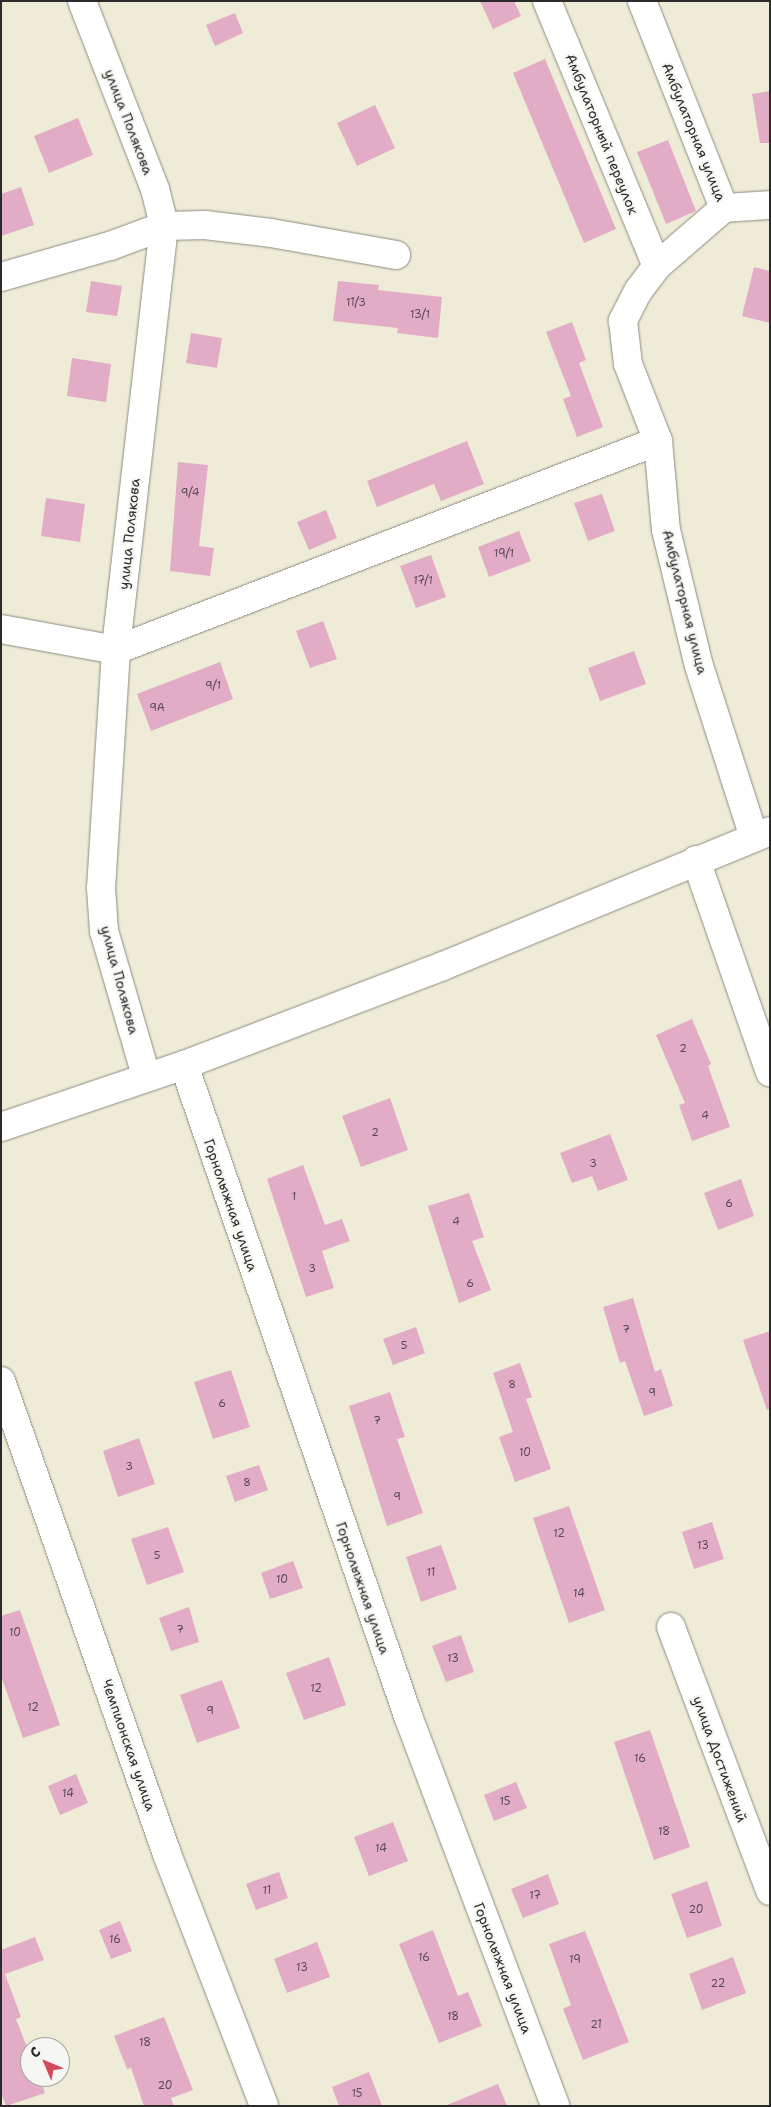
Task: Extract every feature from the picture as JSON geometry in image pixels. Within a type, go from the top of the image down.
[{"type":"street","name":"улица Полякова","points":[[82,1],[155,189],[164,226],[116,650],[101,888],[104,931],[146,1076]]},
{"type":"street","name":"Амбулаторный переулок","points":[[547,1],[657,266]]},
{"type":"street","name":"Амбулаторная улица","points":[[642,1],[724,208],[657,266],[638,291],[623,321],[628,364],[658,440],[666,530],[699,666],[762,834]]},
{"type":"street","points":[[724,208],[770,205]]},
{"type":"street","points":[[1,277],[110,246],[164,226],[204,225],[261,231],[396,255]]},
{"type":"street","points":[[1,628],[116,650],[658,440]]},
{"type":"street","points":[[1,1127],[146,1076],[184,1065],[443,966],[762,834]]},
{"type":"street","points":[[696,860],[770,1073]]},
{"type":"street","name":"Горнолыжная улица","points":[[184,1065],[408,1716],[555,2106]]},
{"type":"street","name":"Чемпионская улица","points":[[1,1381],[167,1854],[264,2106]]},
{"type":"street","name":"улица Достижений","points":[[671,1627],[770,1891]]},
{"type":"building","points":[[480,1],[514,1],[521,16],[493,29]]},
{"type":"building","points":[[235,13],[243,33],[215,46],[206,25]]},
{"type":"building","points":[[545,59],[616,229],[584,243],[513,73]]},
{"type":"building","points":[[770,91],[770,143],[760,143],[752,94]]},
{"type":"building","points":[[375,105],[395,148],[357,166],[337,123]]},
{"type":"building","points":[[78,118],[93,155],[49,173],[34,136]]},
{"type":"building","points":[[668,140],[696,211],[666,224],[637,152]]},
{"type":"building","points":[[21,187],[34,225],[1,236],[1,194]]},
{"type":"building","points":[[754,267],[770,271],[770,323],[742,316]]},
{"type":"building","points":[[91,281],[122,286],[117,316],[86,312]]},
{"type":"building","points":[[338,281],[379,285],[378,290],[442,297],[438,338],[397,333],[398,328],[333,321]]},
{"type":"building","points":[[572,322],[586,360],[579,363],[603,427],[577,437],[563,399],[571,396],[546,332]]},
{"type":"building","points":[[191,333],[222,338],[217,368],[186,363]]},
{"type":"building","points":[[72,358],[111,364],[106,402],[67,396]]},
{"type":"building","points":[[467,441],[484,484],[441,501],[434,484],[377,507],[367,481]]},
{"type":"building","points":[[178,462],[208,465],[199,546],[214,548],[210,576],[170,571]]},
{"type":"building","points":[[602,494],[615,531],[588,541],[574,503]]},
{"type":"building","points":[[46,498],[85,504],[80,542],[41,536]]},
{"type":"building","points":[[326,510],[337,538],[309,550],[297,522]]},
{"type":"building","points":[[519,531],[531,561],[489,577],[478,547]]},
{"type":"building","points":[[431,555],[446,597],[416,608],[400,566]]},
{"type":"building","points":[[323,621],[337,659],[310,668],[296,631]]},
{"type":"building","points":[[634,651],[646,684],[600,701],[588,668]]},
{"type":"building","points":[[220,662],[233,699],[151,731],[137,694]]},
{"type":"building","points":[[692,1019],[711,1064],[708,1066],[730,1127],[692,1141],[679,1105],[685,1103],[656,1035]]},
{"type":"building","points":[[390,1098],[408,1150],[361,1167],[342,1116]]},
{"type":"building","points":[[610,1134],[628,1180],[598,1191],[592,1176],[572,1183],[560,1153]]},
{"type":"building","points":[[303,1165],[325,1225],[342,1219],[350,1241],[322,1251],[334,1288],[306,1297],[267,1179]]},
{"type":"building","points":[[741,1179],[754,1216],[718,1230],[704,1193]]},
{"type":"building","points":[[469,1193],[484,1237],[472,1241],[491,1290],[459,1303],[428,1206]]},
{"type":"building","points":[[633,1298],[655,1372],[661,1369],[673,1406],[644,1416],[625,1361],[620,1363],[603,1307]]},
{"type":"building","points":[[416,1327],[425,1353],[393,1365],[383,1339]]},
{"type":"building","points":[[770,1331],[770,1409],[767,1410],[743,1340]]},
{"type":"building","points":[[520,1363],[532,1397],[526,1399],[551,1469],[515,1482],[499,1437],[513,1432],[493,1373]]},
{"type":"building","points":[[231,1370],[250,1427],[213,1439],[194,1382]]},
{"type":"building","points":[[390,1392],[405,1437],[397,1439],[423,1513],[387,1526],[349,1406]]},
{"type":"building","points":[[139,1438],[155,1484],[118,1497],[103,1451]]},
{"type":"building","points":[[259,1465],[268,1490],[235,1502],[226,1476]]},
{"type":"building","points":[[569,1506],[605,1610],[569,1623],[533,1518]]},
{"type":"building","points":[[712,1522],[724,1559],[694,1569],[682,1532]]},
{"type":"building","points":[[168,1527],[184,1572],[147,1585],[131,1539]]},
{"type":"building","points":[[441,1545],[457,1589],[421,1602],[406,1557]]},
{"type":"building","points":[[293,1561],[303,1588],[270,1599],[261,1573]]},
{"type":"building","points":[[189,1607],[199,1642],[171,1651],[159,1618]]},
{"type":"building","points":[[20,1610],[60,1725],[23,1738],[1,1676],[1,1616]]},
{"type":"building","points":[[461,1635],[474,1672],[446,1682],[432,1646]]},
{"type":"building","points":[[329,1657],[346,1705],[304,1720],[286,1673]]},
{"type":"building","points":[[222,1680],[240,1728],[197,1743],[180,1695]]},
{"type":"building","points":[[650,1730],[690,1847],[654,1860],[614,1742]]},
{"type":"building","points":[[76,1774],[88,1803],[60,1815],[48,1786]]},
{"type":"building","points":[[516,1782],[527,1808],[494,1821],[484,1795]]},
{"type":"building","points":[[393,1822],[408,1861],[369,1876],[354,1837]]},
{"type":"building","points":[[279,1872],[288,1898],[256,1910],[246,1884]]},
{"type":"building","points":[[548,1874],[559,1904],[523,1918],[511,1889]]},
{"type":"building","points":[[707,1881],[722,1926],[687,1938],[671,1894]]},
{"type":"building","points":[[120,1921],[132,1951],[111,1959],[99,1930]]},
{"type":"building","points":[[433,1930],[458,1996],[468,1992],[482,2026],[439,2043],[399,1944]]},
{"type":"building","points":[[585,1931],[629,2042],[583,2060],[563,2009],[571,2005],[549,1944]]},
{"type":"building","points":[[35,1937],[44,1960],[5,1974],[21,2017],[16,2019],[23,2037],[20,2037],[20,2087],[43,2087],[45,2093],[6,2106],[1,2093],[1,1950]]},
{"type":"building","points":[[317,1942],[330,1977],[287,1993],[274,1959]]},
{"type":"building","points":[[733,1957],[746,1993],[702,2010],[689,1974]]},
{"type":"building","points":[[164,2017],[193,2090],[171,2098],[174,2106],[144,2106],[131,2068],[127,2069],[114,2036]]},
{"type":"building","points":[[369,2072],[382,2106],[339,2106],[332,2087]]},
{"type":"building","points":[[498,2084],[507,2106],[447,2106],[447,2105]]}]
